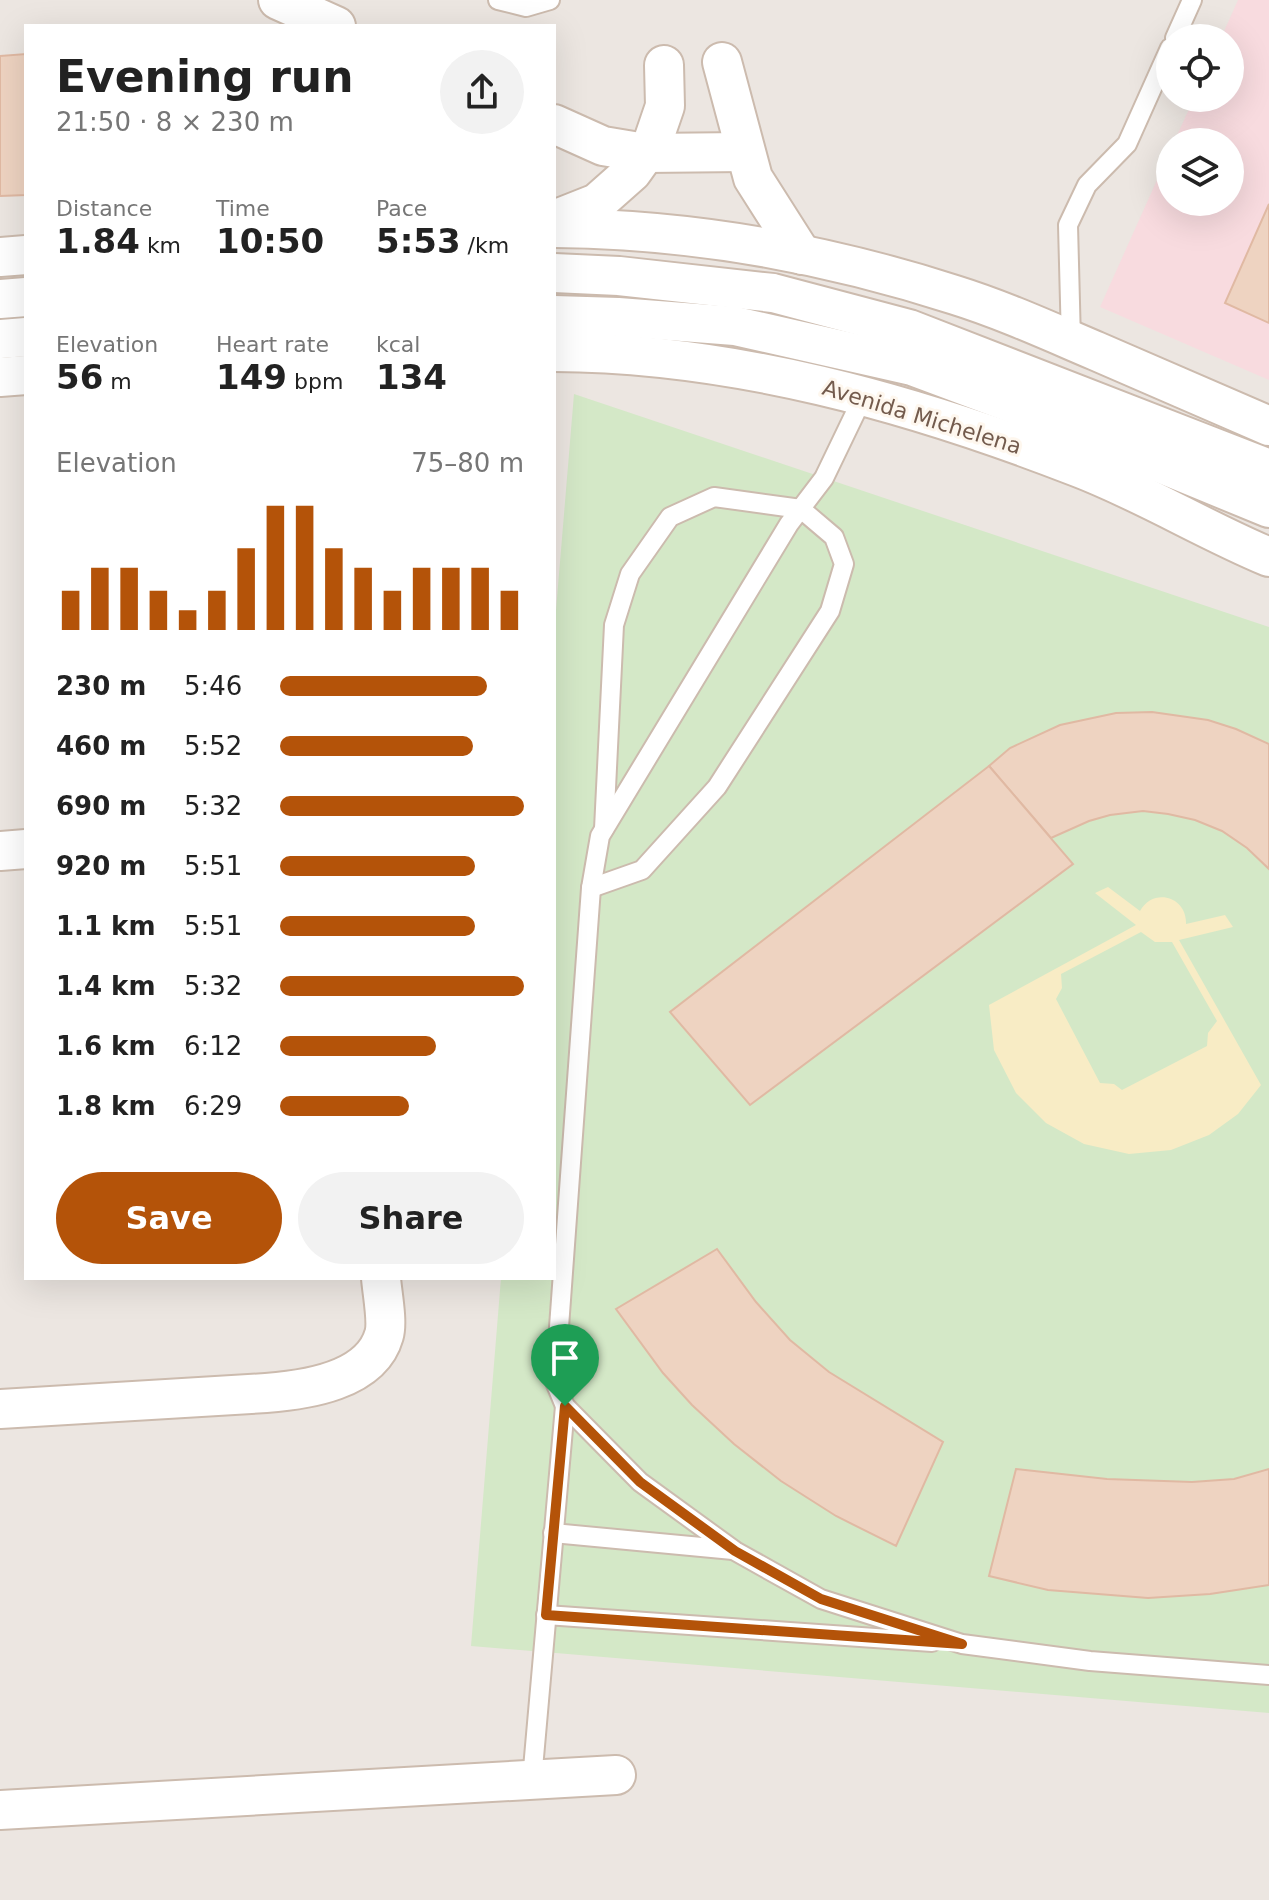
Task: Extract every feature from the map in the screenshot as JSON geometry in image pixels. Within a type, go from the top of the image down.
[{"type":"street","points":[[278,0],[332,24]]},
{"type":"street","points":[[722,62],[753,178],[802,255]]},
{"type":"street","points":[[556,219],[597,203],[632,172],[652,144],[665,106],[664,65]]},
{"type":"street","points":[[556,125],[603,146],[645,153],[745,152]]},
{"type":"street","points":[[556,228],[601,228],[704,238],[802,255],[956,295],[1269,426]]},
{"type":"street","points":[[0,257],[24,255]]},
{"type":"street","points":[[556,273],[619,276],[773,293],[909,329],[1269,469]]},
{"type":"street","points":[[0,299],[24,297]]},
{"type":"street","name":"Avenida Michelena","points":[[556,315],[735,326],[912,366],[1038,413],[1269,508]]},
{"type":"street","points":[[0,339],[24,337]]},
{"type":"street","name":"Avenida Michelena","points":[[556,352],[707,362],[831,387],[971,430],[1080,468],[1269,557]]},
{"type":"street","points":[[0,377],[24,375]]},
{"type":"street","points":[[0,851],[24,849]]},
{"type":"street","points":[[0,1409],[305,1390],[344,1377],[369,1361],[385,1334],[381,1280]]},
{"type":"street","points":[[0,1810],[616,1775]]},
{"type":"lane","points":[[498,0],[526,7],[550,0]]},
{"type":"lane","points":[[1181,24],[1192,0]]},
{"type":"lane","points":[[1071,341],[1068,225],[1087,185],[1127,144],[1156,79]]},
{"type":"lane","points":[[603,832],[789,524],[824,478],[863,397]]},
{"type":"lane","points":[[591,888],[642,870],[717,787],[830,611],[844,564],[834,537],[801,509],[714,497],[670,517],[630,574],[614,625],[603,832],[591,888],[555,1382],[565,1406],[640,1482],[735,1551],[821,1599],[962,1644]]},
{"type":"lane","points":[[532,1780],[565,1406]]},
{"type":"lane","points":[[553,1533],[735,1551]]},
{"type":"lane","points":[[546,1615],[962,1644],[1090,1661],[1269,1675]]},
{"type":"shaded area","points":[[0,0],[1269,0],[1269,1900],[0,1900],[0,372],[24,371],[24,1280],[556,1280],[556,24],[24,24],[24,361],[0,361]]},
{"type":"shaded area","points":[[1238,0],[1269,0],[1269,380],[1100,307],[1156,182],[1156,216],[1244,216],[1244,128],[1180,128],[1188,112],[1244,112],[1244,24],[1227,24]]},
{"type":"green space","points":[[574,394],[1269,627],[1269,1713],[471,1646],[501,1280],[556,1280],[556,610]]},
{"type":"sand","points":[[1108,887],[1140,911],[1153,899],[1168,898],[1181,907],[1186,924],[1225,915],[1233,927],[1179,940],[1261,1085],[1238,1114],[1209,1135],[1171,1150],[1129,1154],[1084,1144],[1046,1123],[1016,1093],[994,1050],[989,1005],[1136,925],[1095,893]],"holes":[[[1141,932],[1155,942],[1172,942],[1217,1021],[1208,1033],[1207,1046],[1122,1090],[1114,1084],[1100,1083],[1056,999],[1062,988],[1061,974]]]},
{"type":"building","points":[[24,54],[24,195],[0,196],[0,56]]},
{"type":"building","points":[[1269,204],[1269,323],[1225,303]]},
{"type":"building","points":[[1152,712],[1208,720],[1269,744],[1269,869],[1247,848],[1222,831],[1168,814],[1143,811],[1110,815],[1051,838],[989,766],[1010,748],[1060,725],[1116,713]]},
{"type":"building","points":[[989,766],[1073,864],[750,1105],[670,1012]]},
{"type":"building","points":[[717,1249],[756,1302],[790,1340],[829,1372],[943,1442],[896,1546],[836,1516],[781,1481],[734,1444],[663,1373],[616,1309]]},
{"type":"building","points":[[1016,1469],[1107,1479],[1192,1482],[1234,1479],[1269,1469],[1269,1585],[1210,1594],[1148,1598],[1048,1590],[989,1576]]},
{"type":"route","points":[[565,1406],[640,1482],[735,1551],[821,1599],[962,1644],[546,1615],[565,1406]]}]
